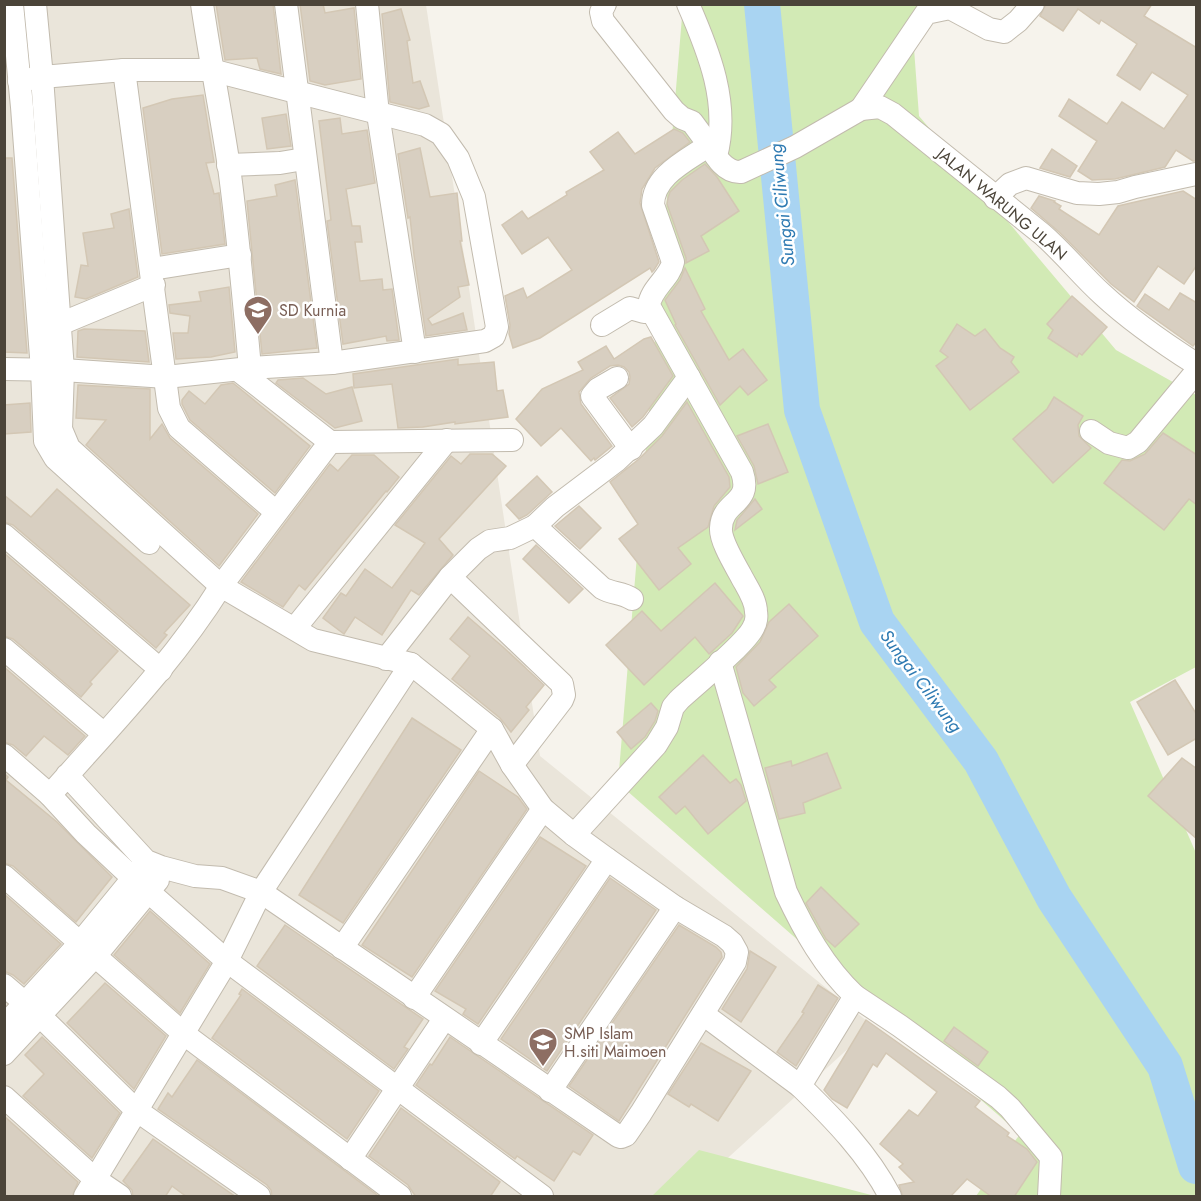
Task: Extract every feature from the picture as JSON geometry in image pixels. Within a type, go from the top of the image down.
[{"type":"street","points":[[4,755],[50,795],[87,834],[149,875],[222,878],[261,892],[618,1136],[624,1137],[641,1113],[735,962],[737,952],[724,936],[675,907],[574,835],[543,809],[512,765],[492,729],[411,664],[322,643],[295,628],[217,593],[50,451],[45,441],[60,324],[19,81],[12,4]]},
{"type":"street","points":[[35,4],[42,77],[24,107],[53,370]]},
{"type":"street","points":[[202,4],[240,255],[244,369],[330,442],[512,440]]},
{"type":"street","points":[[286,4],[304,159],[332,363]]},
{"type":"street","points":[[367,4],[378,114],[415,352]]},
{"type":"street","points":[[605,4],[601,12],[603,21],[674,111],[682,118],[692,122],[721,163],[733,172],[741,172],[795,147],[861,109],[926,13],[950,8],[989,29],[1004,32],[1018,21],[1033,4]]},
{"type":"street","points":[[574,835],[663,736],[673,707],[745,640],[754,627],[757,613],[754,601],[729,553],[721,529],[724,517],[745,491],[745,482],[734,457],[649,306],[650,299],[671,270],[673,262],[653,205],[653,195],[662,179],[713,151],[721,137],[722,116],[715,76],[688,4]]},
{"type":"street","points":[[4,369],[166,377],[332,363],[485,341],[494,336],[497,327],[474,197],[458,158],[441,134],[433,129],[296,90],[211,70],[124,70],[19,81]]},
{"type":"street","points":[[124,70],[169,408],[179,428],[276,512]]},
{"type":"street","name":"JALAN WARUNG ULAN","points":[[861,109],[875,106],[886,109],[1056,246],[1101,294],[1197,364]]},
{"type":"street","points":[[228,165],[279,163],[304,159]]},
{"type":"street","points":[[995,198],[1010,184],[1026,178],[1077,193],[1099,194],[1118,192],[1197,174]]},
{"type":"street","points":[[60,324],[153,277],[240,255]]},
{"type":"street","points":[[602,325],[630,308],[652,312]]},
{"type":"street","points":[[1091,432],[1108,443],[1128,448],[1138,442],[1197,372]]},
{"type":"street","points":[[386,658],[450,577],[478,549],[490,541],[510,538],[536,526],[555,507],[631,448],[653,426],[689,376]]},
{"type":"street","points":[[617,378],[598,389],[592,396],[631,448]]},
{"type":"street","points":[[295,628],[447,440]]},
{"type":"street","points":[[50,795],[161,670],[330,442]]},
{"type":"street","points":[[536,526],[602,588],[610,593],[620,593],[632,599]]},
{"type":"street","points":[[4,535],[161,670]]},
{"type":"street","points":[[450,577],[562,684],[564,689],[562,700],[512,765]]},
{"type":"street","points":[[4,649],[104,734]]},
{"type":"street","points":[[720,662],[786,892],[821,956],[840,982],[855,996],[986,1087],[1010,1108],[1051,1157],[1049,1197]]},
{"type":"street","points":[[90,1188],[226,962],[261,892],[411,664]]},
{"type":"street","points":[[342,948],[492,729]]},
{"type":"street","points":[[67,775],[149,875],[226,962],[542,1196]]},
{"type":"street","points":[[414,998],[543,809]]},
{"type":"street","points":[[481,1044],[607,859]]},
{"type":"street","points":[[4,1054],[32,1009],[88,949],[149,875]]},
{"type":"street","points":[[4,876],[184,1034],[400,1197]]},
{"type":"street","points":[[550,1091],[675,907]]},
{"type":"street","points":[[4,985],[32,1009],[135,1110],[259,1197]]},
{"type":"street","points":[[800,1086],[855,996]]},
{"type":"street","points":[[4,1026],[32,1009]]},
{"type":"street","points":[[703,1014],[800,1086],[837,1123],[879,1176],[890,1197]]},
{"type":"street","points":[[350,1159],[444,1019]]},
{"type":"street","points":[[4,1097],[90,1188],[120,1197]]},
{"type":"shaded area","points":[[5,5],[426,5],[540,756],[873,1026],[686,1196],[5,1196]]},
{"type":"green space","points":[[683,5],[926,5],[913,35],[919,116],[1116,350],[1196,395],[1196,667],[1130,702],[1196,853],[1196,1196],[976,1196],[1020,1134],[618,783]]},
{"type":"green space","points":[[699,1150],[875,1196],[652,1196]]},
{"type":"building","points":[[216,4],[273,4],[281,74],[260,69],[257,58],[225,60]]},
{"type":"building","points":[[300,4],[323,4],[325,13],[354,8],[361,79],[325,85],[310,81]]},
{"type":"building","points":[[1046,4],[1152,4],[1144,16],[1197,48],[1197,161],[1193,161],[1176,150],[1165,167],[1115,179],[1092,180],[1078,171],[1097,141],[1059,116],[1069,99],[1107,124],[1122,102],[1164,129],[1188,95],[1152,72],[1140,90],[1117,75],[1137,44],[1101,20],[1099,24],[1078,9],[1063,31],[1040,16]]},
{"type":"building","points":[[401,9],[410,40],[407,41],[413,83],[420,81],[429,106],[419,109],[390,102],[382,14]]},
{"type":"building","points":[[203,95],[214,162],[206,163],[214,194],[219,193],[225,244],[162,254],[143,108],[172,99]]},
{"type":"building","points":[[286,114],[291,146],[267,149],[262,118]]},
{"type":"building","points":[[340,118],[342,134],[367,130],[375,183],[346,189],[352,226],[360,226],[362,242],[355,242],[360,281],[382,279],[383,290],[392,289],[399,340],[387,341],[386,336],[343,344],[327,221],[331,220],[319,121]]},
{"type":"building","points":[[674,129],[683,133],[690,142],[655,168],[642,189],[640,203],[659,262],[654,270],[652,272],[650,268],[540,338],[513,348],[509,334],[510,325],[505,296],[523,288],[527,298],[572,270],[548,237],[522,254],[502,225],[522,211],[528,219],[567,195],[566,192],[604,170],[590,152],[618,132],[635,154]]},
{"type":"building","points":[[420,148],[430,197],[457,193],[462,241],[460,241],[469,285],[458,287],[460,297],[428,319],[432,325],[463,313],[467,330],[426,336],[410,217],[408,218],[398,154]]},
{"type":"building","points":[[1052,149],[1077,166],[1070,177],[1040,168]]},
{"type":"building","points":[[4,158],[12,158],[27,353],[4,352]]},
{"type":"building","points":[[705,164],[717,177],[739,211],[701,236],[709,251],[686,263],[667,204],[668,198],[670,192],[682,180]]},
{"type":"building","points":[[295,180],[317,348],[262,354],[247,201],[277,196],[275,185]]},
{"type":"building","points":[[1183,191],[1197,200],[1197,265],[1184,284],[1158,266],[1134,302],[1111,284],[1059,232],[1031,208],[1039,196],[1055,201],[1061,206],[1059,209],[1099,235],[1118,206]]},
{"type":"building","points":[[129,209],[138,277],[86,299],[75,297],[81,265],[88,266],[83,233],[114,228],[111,214]]},
{"type":"building","points":[[685,268],[705,309],[701,311],[729,360],[743,349],[767,380],[748,395],[740,386],[720,405],[675,325],[665,300],[680,280]]},
{"type":"building","points":[[229,287],[235,352],[211,357],[176,359],[173,333],[188,333],[190,316],[170,313],[169,305],[201,301],[199,292]]},
{"type":"building","points":[[1180,293],[1197,303],[1197,341],[1193,346],[1137,306],[1145,294],[1169,310]]},
{"type":"building","points":[[1072,296],[1107,327],[1082,355],[1079,353],[1077,357],[1048,338],[1053,330],[1047,324]]},
{"type":"building","points":[[957,324],[975,336],[985,329],[1000,348],[1014,357],[1011,362],[1019,372],[970,410],[936,366],[948,357],[940,351]]},
{"type":"building","points":[[84,329],[145,331],[149,362],[77,357],[78,331]]},
{"type":"building","points":[[651,337],[673,376],[643,417],[632,427],[610,398],[629,384],[629,372],[624,367],[610,366],[591,378],[579,392],[581,404],[612,446],[595,460],[594,458],[591,461],[561,428],[541,446],[516,419],[542,389],[583,370],[578,362],[606,346],[614,359],[644,339]]},
{"type":"building","points":[[458,359],[458,365],[494,362],[497,391],[503,390],[508,417],[398,428],[392,384],[354,388],[353,374]]},
{"type":"building","points":[[303,378],[326,394],[352,387],[362,421],[335,428],[276,383],[278,380]]},
{"type":"building","points":[[233,383],[310,446],[275,493],[190,420],[182,404],[182,400],[189,391],[205,404],[221,385]]},
{"type":"building","points":[[78,385],[150,389],[150,439],[162,424],[170,438],[258,514],[219,566],[86,445],[106,420],[76,418]]},
{"type":"building","points":[[1054,397],[1083,416],[1078,425],[1079,436],[1091,448],[1053,483],[1013,439],[1047,409]]},
{"type":"building","points":[[687,402],[729,477],[730,487],[714,506],[708,527],[678,548],[691,564],[659,590],[619,539],[638,524],[610,482],[639,459],[662,436]]},
{"type":"building","points":[[30,403],[31,432],[4,434],[4,405]]},
{"type":"building","points":[[768,424],[788,472],[758,484],[754,466],[737,436]]},
{"type":"building","points":[[1163,433],[1197,455],[1197,505],[1189,499],[1164,530],[1104,483],[1122,460],[1130,461],[1145,454]]},
{"type":"building","points":[[470,454],[492,454],[506,466],[439,539],[453,555],[419,595],[411,590],[382,635],[355,617],[344,634],[323,618],[341,593],[346,596],[365,569],[392,588],[425,543],[395,525],[451,456],[461,464]]},
{"type":"building","points":[[352,455],[374,455],[399,477],[305,590],[299,585],[283,607],[241,582],[330,464],[338,471]]},
{"type":"building","points":[[537,476],[552,492],[527,515],[519,519],[506,505]]},
{"type":"building","points":[[57,489],[190,605],[164,633],[167,635],[156,648],[13,525],[4,522],[4,495],[31,517]]},
{"type":"building","points":[[755,499],[762,509],[735,530],[737,520]]},
{"type":"building","points":[[579,506],[601,528],[580,549],[555,526]]},
{"type":"building","points":[[536,545],[583,589],[569,603],[523,559]]},
{"type":"building","points":[[4,553],[118,651],[90,682],[92,684],[81,697],[13,639],[4,636]]},
{"type":"building","points":[[715,583],[743,616],[732,633],[709,654],[695,637],[644,685],[606,645],[642,611],[661,631]]},
{"type":"building","points":[[789,604],[818,636],[769,680],[776,687],[754,706],[743,693],[736,667],[760,642],[769,622]]},
{"type":"building","points":[[468,617],[544,685],[526,707],[529,710],[511,732],[500,718],[452,679],[470,656],[450,639]]},
{"type":"building","points":[[4,667],[85,736],[68,755],[44,736],[26,756],[13,745],[4,742]]},
{"type":"building","points":[[1175,680],[1197,715],[1197,738],[1168,755],[1137,702]]},
{"type":"building","points":[[651,703],[658,711],[655,721],[645,737],[631,749],[617,732]]},
{"type":"building","points":[[412,718],[461,750],[343,923],[299,895]]},
{"type":"building","points":[[827,753],[841,788],[803,803],[805,813],[779,819],[765,768],[791,761],[792,766]]},
{"type":"building","points":[[703,755],[730,783],[736,779],[741,785],[746,801],[708,834],[685,806],[676,814],[659,797]]},
{"type":"building","points":[[1182,758],[1197,769],[1197,839],[1148,796]]},
{"type":"building","points":[[479,771],[518,797],[527,809],[412,977],[362,945]]},
{"type":"building","points":[[4,773],[8,777],[6,780],[57,822],[112,877],[76,922],[13,866],[4,863]]},
{"type":"building","points":[[540,837],[586,866],[478,1024],[463,1014],[466,1009],[435,991]]},
{"type":"building","points":[[610,878],[656,910],[547,1071],[501,1039]]},
{"type":"building","points":[[821,887],[859,924],[835,947],[826,939],[806,903]]},
{"type":"building","points":[[4,894],[61,944],[24,984],[4,971]]},
{"type":"building","points":[[150,911],[210,964],[180,1013],[114,955]]},
{"type":"building","points":[[285,925],[423,1019],[404,1047],[408,1049],[394,1069],[257,966]]},
{"type":"building","points":[[679,925],[716,947],[722,957],[619,1121],[569,1086]]},
{"type":"building","points":[[750,951],[776,967],[741,1022],[722,1009],[747,969]]},
{"type":"building","points":[[105,983],[166,1036],[134,1089],[67,1023]]},
{"type":"building","points":[[818,985],[838,998],[796,1066],[777,1052],[804,1013],[802,1012]]},
{"type":"building","points":[[242,989],[379,1091],[347,1139],[212,1038],[241,995],[239,994]]},
{"type":"building","points":[[866,1020],[980,1101],[975,1107],[1009,1133],[1007,1136],[1027,1149],[1037,1162],[1014,1197],[992,1197],[967,1179],[950,1197],[903,1197],[899,1185],[914,1182],[899,1167],[903,1164],[880,1144],[909,1110],[918,1116],[937,1092],[886,1053],[877,1067],[873,1064],[847,1108],[832,1099],[824,1090]]},
{"type":"building","points":[[954,1027],[988,1052],[978,1066],[944,1041]]},
{"type":"building","points":[[42,1037],[120,1113],[92,1158],[23,1096],[44,1074],[25,1055]]},
{"type":"building","points":[[450,1037],[593,1135],[580,1155],[573,1151],[554,1181],[517,1156],[515,1159],[416,1085]]},
{"type":"building","points":[[701,1043],[751,1071],[718,1121],[691,1104],[689,1107],[668,1094]]},
{"type":"building","points":[[197,1060],[377,1195],[376,1197],[272,1197],[267,1185],[158,1109],[168,1093],[172,1097]]},
{"type":"building","points":[[401,1108],[500,1182],[490,1197],[416,1197],[408,1185],[369,1156]]},
{"type":"building","points":[[4,1116],[78,1182],[72,1197],[4,1197]]},
{"type":"building","points":[[153,1139],[236,1197],[187,1197],[172,1186],[165,1197],[133,1197],[132,1190],[123,1181]]},
{"type":"waterway","name":"Sungai Ciliwung","points":[[762,4],[802,410],[877,622],[981,761],[1054,898],[1165,1066],[1196,1166]]},
{"type":"place","name":"SD Kurnia","points":[[258,336]]},
{"type":"place","name":"SMP Islam H.siti Maimoen","points":[[543,1068]]}]
